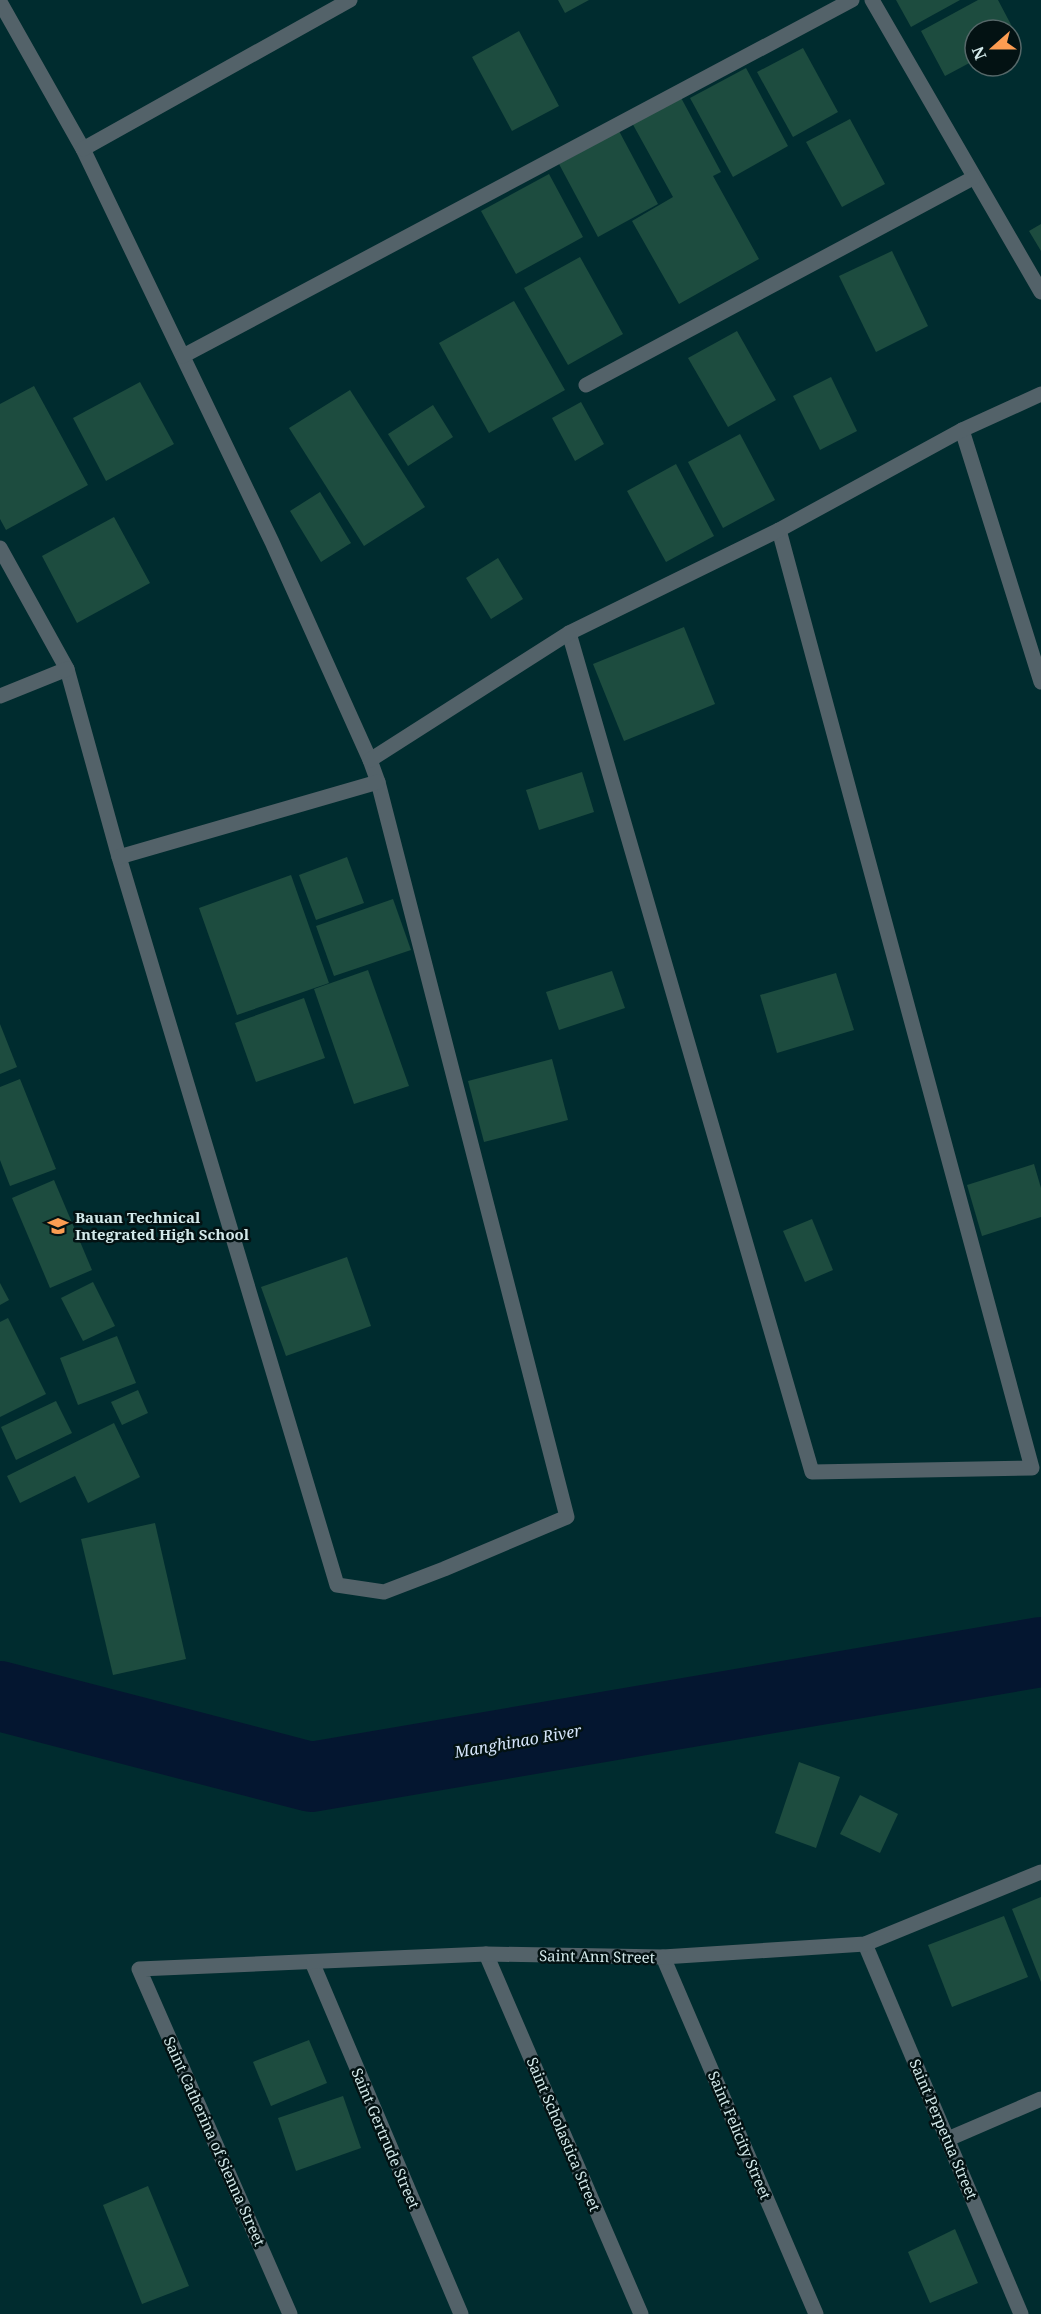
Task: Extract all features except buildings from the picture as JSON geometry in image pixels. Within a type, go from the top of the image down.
[{"type":"street","points":[[83,149],[350,0]]},
{"type":"street","points":[[183,356],[852,0]]},
{"type":"street","points":[[872,0],[1041,292]]},
{"type":"street","points":[[0,2],[83,149],[272,542],[370,760],[378,782],[567,1517],[384,1592],[336,1585],[119,857],[67,669],[0,548]]},
{"type":"street","points":[[586,385],[973,178]]},
{"type":"street","points":[[370,760],[569,633],[779,530],[962,430],[1041,394]]},
{"type":"street","points":[[962,430],[1041,682]]},
{"type":"street","points":[[569,633],[812,1472],[1032,1468],[779,530]]},
{"type":"street","points":[[0,696],[67,669]]},
{"type":"street","points":[[119,857],[378,782]]},
{"type":"street","name":"Saint Ann Street","points":[[139,1969],[486,1953],[663,1957],[865,1944],[1041,1872]]},
{"type":"street","name":"Saint Perpetua Street","points":[[865,1944],[1021,2314]]},
{"type":"street","name":"Saint Scholastica Street","points":[[486,1953],[641,2314]]},
{"type":"street","name":"Saint Felicity Street","points":[[663,1957],[816,2314]]},
{"type":"street","name":"Saint Gertrude Street","points":[[312,1962],[460,2314]]},
{"type":"street","name":"Saint Catherina of Sienna Street","points":[[139,1969],[290,2314]]},
{"type":"street","points":[[948,2139],[1041,2099]]},
{"type":"waterway","name":"Manghinao River","points":[[0,1696],[311,1777],[1041,1652]]},
{"type":"place","name":"Bauan Technical Integrated High School","points":[[58,1226]]}]
